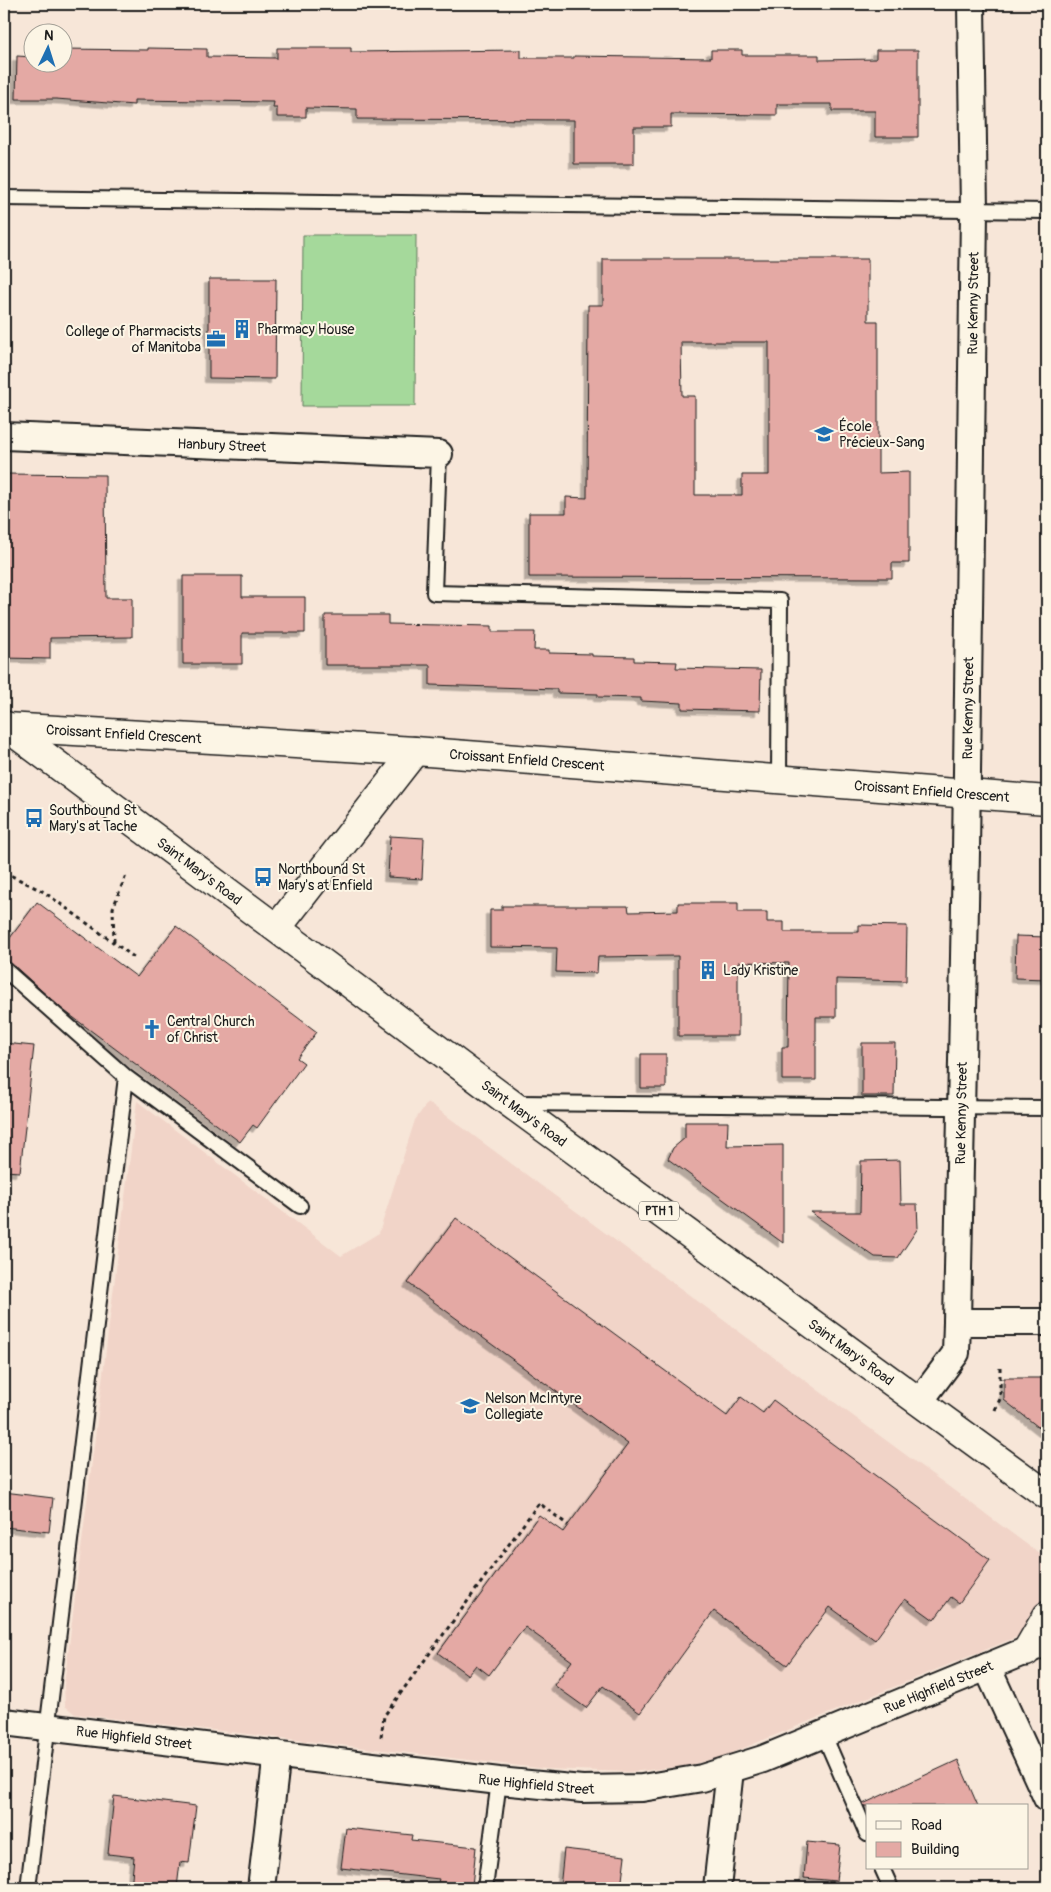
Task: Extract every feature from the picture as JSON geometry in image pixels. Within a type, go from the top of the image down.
[{"type":"main road","name":"Croissant Enfield Crescent","points":[[5,726],[415,751],[1047,800]]},
{"type":"main road","name":"Saint Mary's Road","points":[[5,726],[510,1103],[920,1401],[1046,1500]]},
{"type":"main road","points":[[277,928],[415,751]]},
{"type":"main road","points":[[1037,1647],[1047,1616]]},
{"type":"street","name":"Rue Kenny Street","points":[[920,1401],[956,1353],[967,794],[974,211],[971,4]]},
{"type":"street","name":"Hanbury Street","points":[[4,436],[439,454]]},
{"type":"street","points":[[957,1322],[1047,1322]]},
{"type":"street","name":"Rue Highfield Street","points":[[4,1722],[499,1781],[612,1790],[673,1784],[730,1770],[1037,1647]]},
{"type":"street","points":[[987,1667],[1047,1798]]},
{"type":"street","points":[[261,1888],[277,1754]]},
{"type":"street","points":[[717,1888],[730,1770]]},
{"type":"lane","points":[[4,198],[1047,211]]},
{"type":"lane","points":[[439,454],[434,593],[780,601],[779,780]]},
{"type":"lane","points":[[4,969],[126,1077],[300,1206]]},
{"type":"lane","points":[[28,1888],[126,1077]]},
{"type":"lane","points":[[510,1103],[1047,1108]]},
{"type":"lane","points":[[823,1733],[866,1832]]},
{"type":"lane","points":[[485,1888],[499,1781]]},
{"type":"lane","points":[[883,1870],[891,1888]]},
{"type":"path","points":[[4,872],[44,892],[135,958]]},
{"type":"path","points":[[114,942],[113,908],[126,875]]},
{"type":"path","points":[[995,1410],[1000,1399],[1000,1368]]},
{"type":"path","points":[[377,1766],[384,1716],[539,1503],[568,1525]]},
{"type":"shaded area","name":"Nelson McIntyre Collegiate","points":[[137,1101],[341,1256],[379,1233],[415,1120],[428,1102],[1044,1557],[1047,1570],[1047,1588],[1036,1620],[1024,1634],[724,1756],[686,1766],[630,1772],[546,1769],[75,1714],[65,1706],[64,1686]]},
{"type":"green space","points":[[303,235],[416,235],[415,406],[302,406]]},
{"type":"building","points":[[148,48],[207,49],[207,57],[277,58],[277,48],[351,48],[351,52],[521,50],[521,58],[574,58],[574,56],[711,58],[711,50],[742,50],[742,55],[819,55],[819,60],[876,59],[876,50],[918,50],[918,137],[875,137],[875,111],[832,111],[832,104],[777,104],[777,115],[671,114],[671,127],[634,127],[634,164],[574,164],[574,120],[357,119],[357,109],[306,108],[306,117],[277,117],[277,108],[273,108],[274,102],[134,100],[134,105],[56,99],[16,99],[17,56],[22,56],[22,72],[72,72],[72,49],[148,50]]},
{"type":"building","name":"École Précieux-Sang","points":[[603,259],[868,259],[868,321],[878,321],[878,473],[909,472],[909,563],[892,563],[892,578],[529,577],[529,513],[566,513],[566,497],[587,498],[588,305],[603,305]],"holes":[[[681,342],[769,342],[769,475],[742,475],[742,495],[695,495],[695,396],[682,396]]]},
{"type":"building","name":"Pharmacy House","points":[[209,279],[276,279],[275,379],[209,378]]},
{"type":"building","points":[[4,474],[105,475],[106,598],[132,598],[132,637],[50,638],[50,659],[4,658]]},
{"type":"building","points":[[183,576],[242,576],[242,597],[305,597],[305,633],[242,633],[242,664],[183,664]]},
{"type":"building","points":[[325,615],[388,615],[388,624],[492,626],[492,632],[535,632],[534,650],[549,650],[549,653],[634,657],[634,661],[677,662],[676,668],[761,670],[760,711],[682,709],[682,703],[641,701],[641,698],[598,697],[598,694],[557,693],[557,689],[430,685],[430,665],[325,665]]},
{"type":"building","points":[[390,836],[424,838],[422,879],[388,877]]},
{"type":"building","name":"Central Church of Christ","points":[[37,902],[137,977],[176,926],[317,1032],[297,1058],[304,1063],[257,1128],[253,1125],[240,1142],[62,1009],[10,962],[4,960],[4,946]]},
{"type":"building","points":[[678,903],[738,903],[738,912],[767,912],[767,922],[784,922],[784,932],[859,932],[859,925],[907,926],[906,981],[836,979],[836,1017],[816,1017],[816,1080],[782,1080],[782,1047],[788,1047],[789,963],[738,962],[738,1036],[678,1036],[678,956],[598,957],[597,973],[556,972],[557,948],[490,947],[490,910],[502,910],[502,906],[628,906],[629,912],[678,911]]},
{"type":"building","points":[[1016,936],[1047,937],[1047,979],[1015,978]]},
{"type":"building","points":[[4,1043],[34,1046],[20,1172],[4,1171]]},
{"type":"building","points":[[862,1043],[895,1043],[894,1096],[862,1096]]},
{"type":"building","points":[[641,1054],[666,1054],[666,1088],[641,1088]]},
{"type":"building","points":[[685,1122],[728,1122],[727,1146],[783,1145],[783,1243],[668,1159],[673,1148],[685,1138]]},
{"type":"building","points":[[900,1160],[901,1204],[917,1204],[918,1228],[898,1258],[875,1257],[810,1212],[860,1212],[861,1161]]},
{"type":"building","points":[[456,1218],[727,1416],[741,1397],[763,1413],[773,1400],[990,1560],[959,1603],[951,1597],[934,1620],[905,1599],[875,1640],[830,1607],[787,1665],[714,1611],[640,1713],[603,1686],[586,1708],[554,1685],[572,1661],[525,1627],[489,1675],[476,1665],[468,1675],[438,1653],[539,1515],[563,1532],[628,1444],[408,1283]]},
{"type":"building","points":[[1004,1378],[1047,1378],[1047,1434],[1004,1400]]},
{"type":"building","points":[[4,1492],[53,1498],[49,1532],[4,1527]]},
{"type":"building","points":[[958,1760],[977,1804],[866,1804],[864,1806],[863,1804]]},
{"type":"building","points":[[114,1796],[196,1806],[189,1863],[180,1862],[177,1888],[131,1888],[134,1857],[108,1854]]},
{"type":"building","points":[[346,1828],[412,1835],[411,1840],[476,1847],[472,1886],[438,1882],[439,1879],[341,1868]]},
{"type":"building","points":[[807,1842],[840,1845],[836,1881],[804,1878]]},
{"type":"building","points":[[564,1849],[625,1856],[621,1888],[560,1888]]},
{"type":"place","name":"Pharmacy House","points":[[242,329]]},
{"type":"place","name":"College of Pharmacists of Manitoba","points":[[216,339]]},
{"type":"place","name":"École Précieux-Sang","points":[[824,434]]},
{"type":"place","name":"Southbound St Mary's at Tache","points":[[34,818]]},
{"type":"place","name":"Northbound St Mary's at Enfield","points":[[263,877]]},
{"type":"place","name":"Lady Kristine","points":[[708,970]]},
{"type":"place","name":"Central Church of Christ","points":[[152,1029]]},
{"type":"place","name":"Nelson McIntyre Collegiate","points":[[470,1406]]}]
